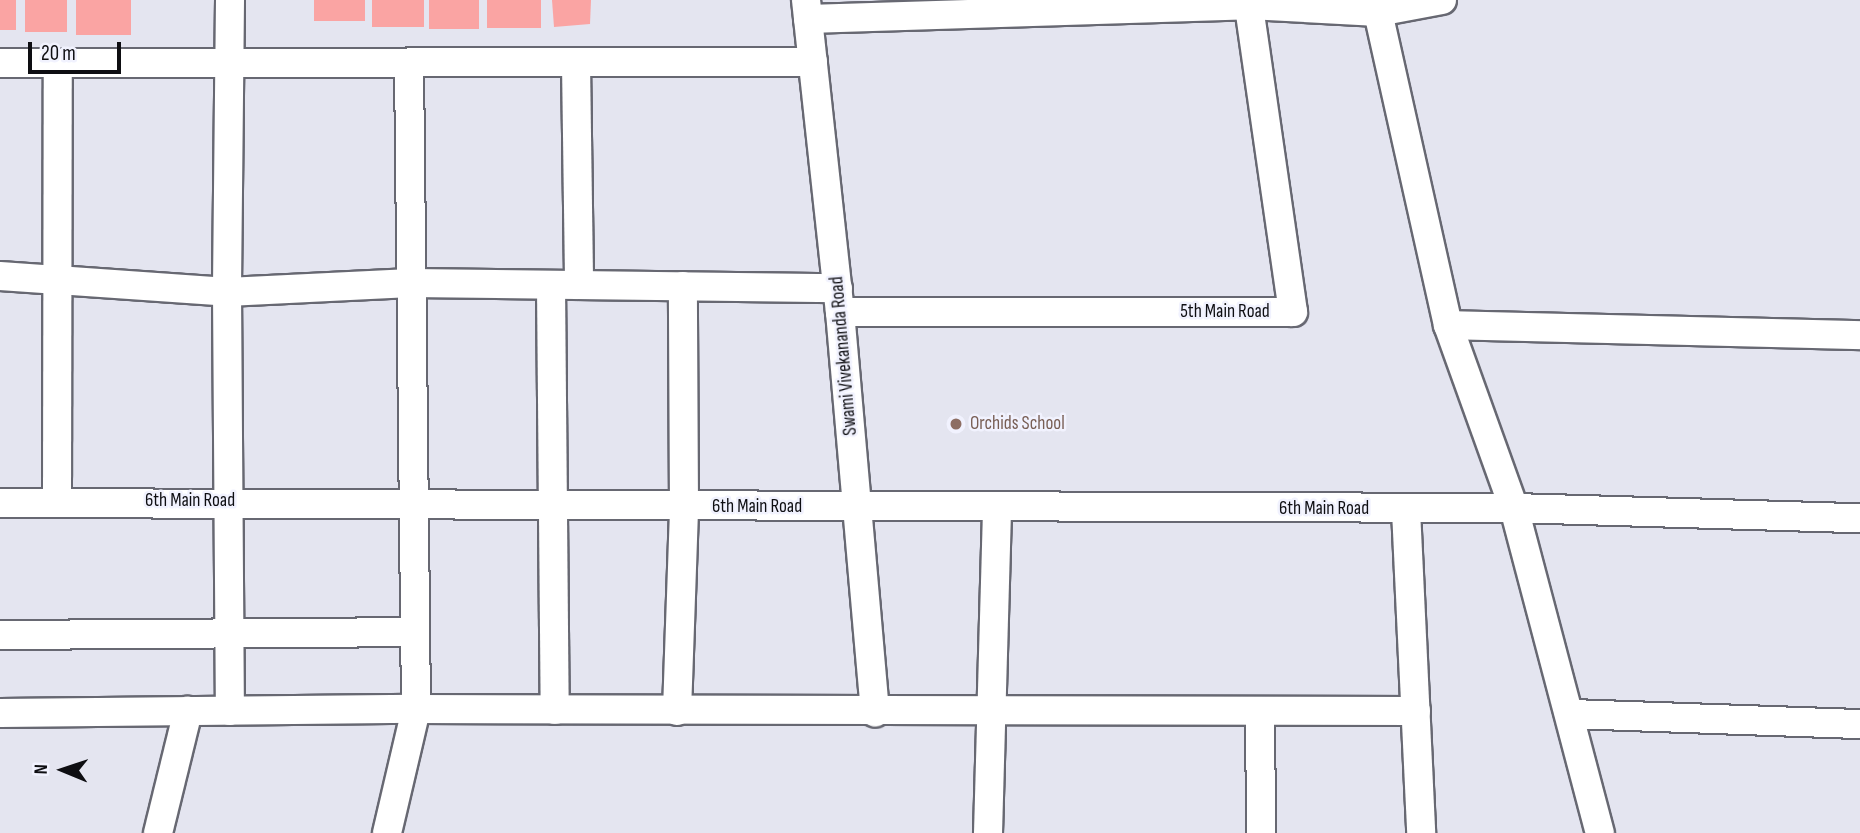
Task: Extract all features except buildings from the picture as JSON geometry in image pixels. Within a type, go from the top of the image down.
[{"type":"street","points":[[230,0],[227,292],[231,501],[230,711]]},
{"type":"street","points":[[807,9],[1248,3],[1378,12],[1442,0]]},
{"type":"street","name":"5th Main Road","points":[[839,300],[1293,312],[1248,3]]},
{"type":"street","name":"Swami Vivekananda Road","points":[[807,9],[839,300],[875,712]]},
{"type":"street","points":[[1378,12],[1448,325],[1514,508],[1601,833]]},
{"type":"street","points":[[0,62],[230,65],[813,62]]},
{"type":"street","points":[[57,502],[60,277],[58,63]]},
{"type":"street","points":[[576,63],[579,285]]},
{"type":"street","points":[[387,833],[416,709],[408,64]]},
{"type":"street","points":[[0,276],[60,277],[227,292],[411,283],[683,286],[839,300]]},
{"type":"street","points":[[551,285],[555,710]]},
{"type":"street","points":[[677,711],[684,508],[683,286]]},
{"type":"street","points":[[1448,325],[1860,335]]},
{"type":"street","name":"6th Main Road","points":[[0,503],[231,501],[684,508],[1514,508],[1860,518]]},
{"type":"street","points":[[988,833],[988,712],[997,508]]},
{"type":"street","points":[[1406,510],[1421,833]]},
{"type":"street","points":[[0,635],[415,632]]},
{"type":"street","points":[[0,713],[416,709],[1416,711]]},
{"type":"street","points":[[158,833],[188,711]]},
{"type":"street","points":[[1260,711],[1261,833]]},
{"type":"street","points":[[1570,714],[1860,724]]},
{"type":"place","name":"Orchids School","points":[[956,424]]}]
